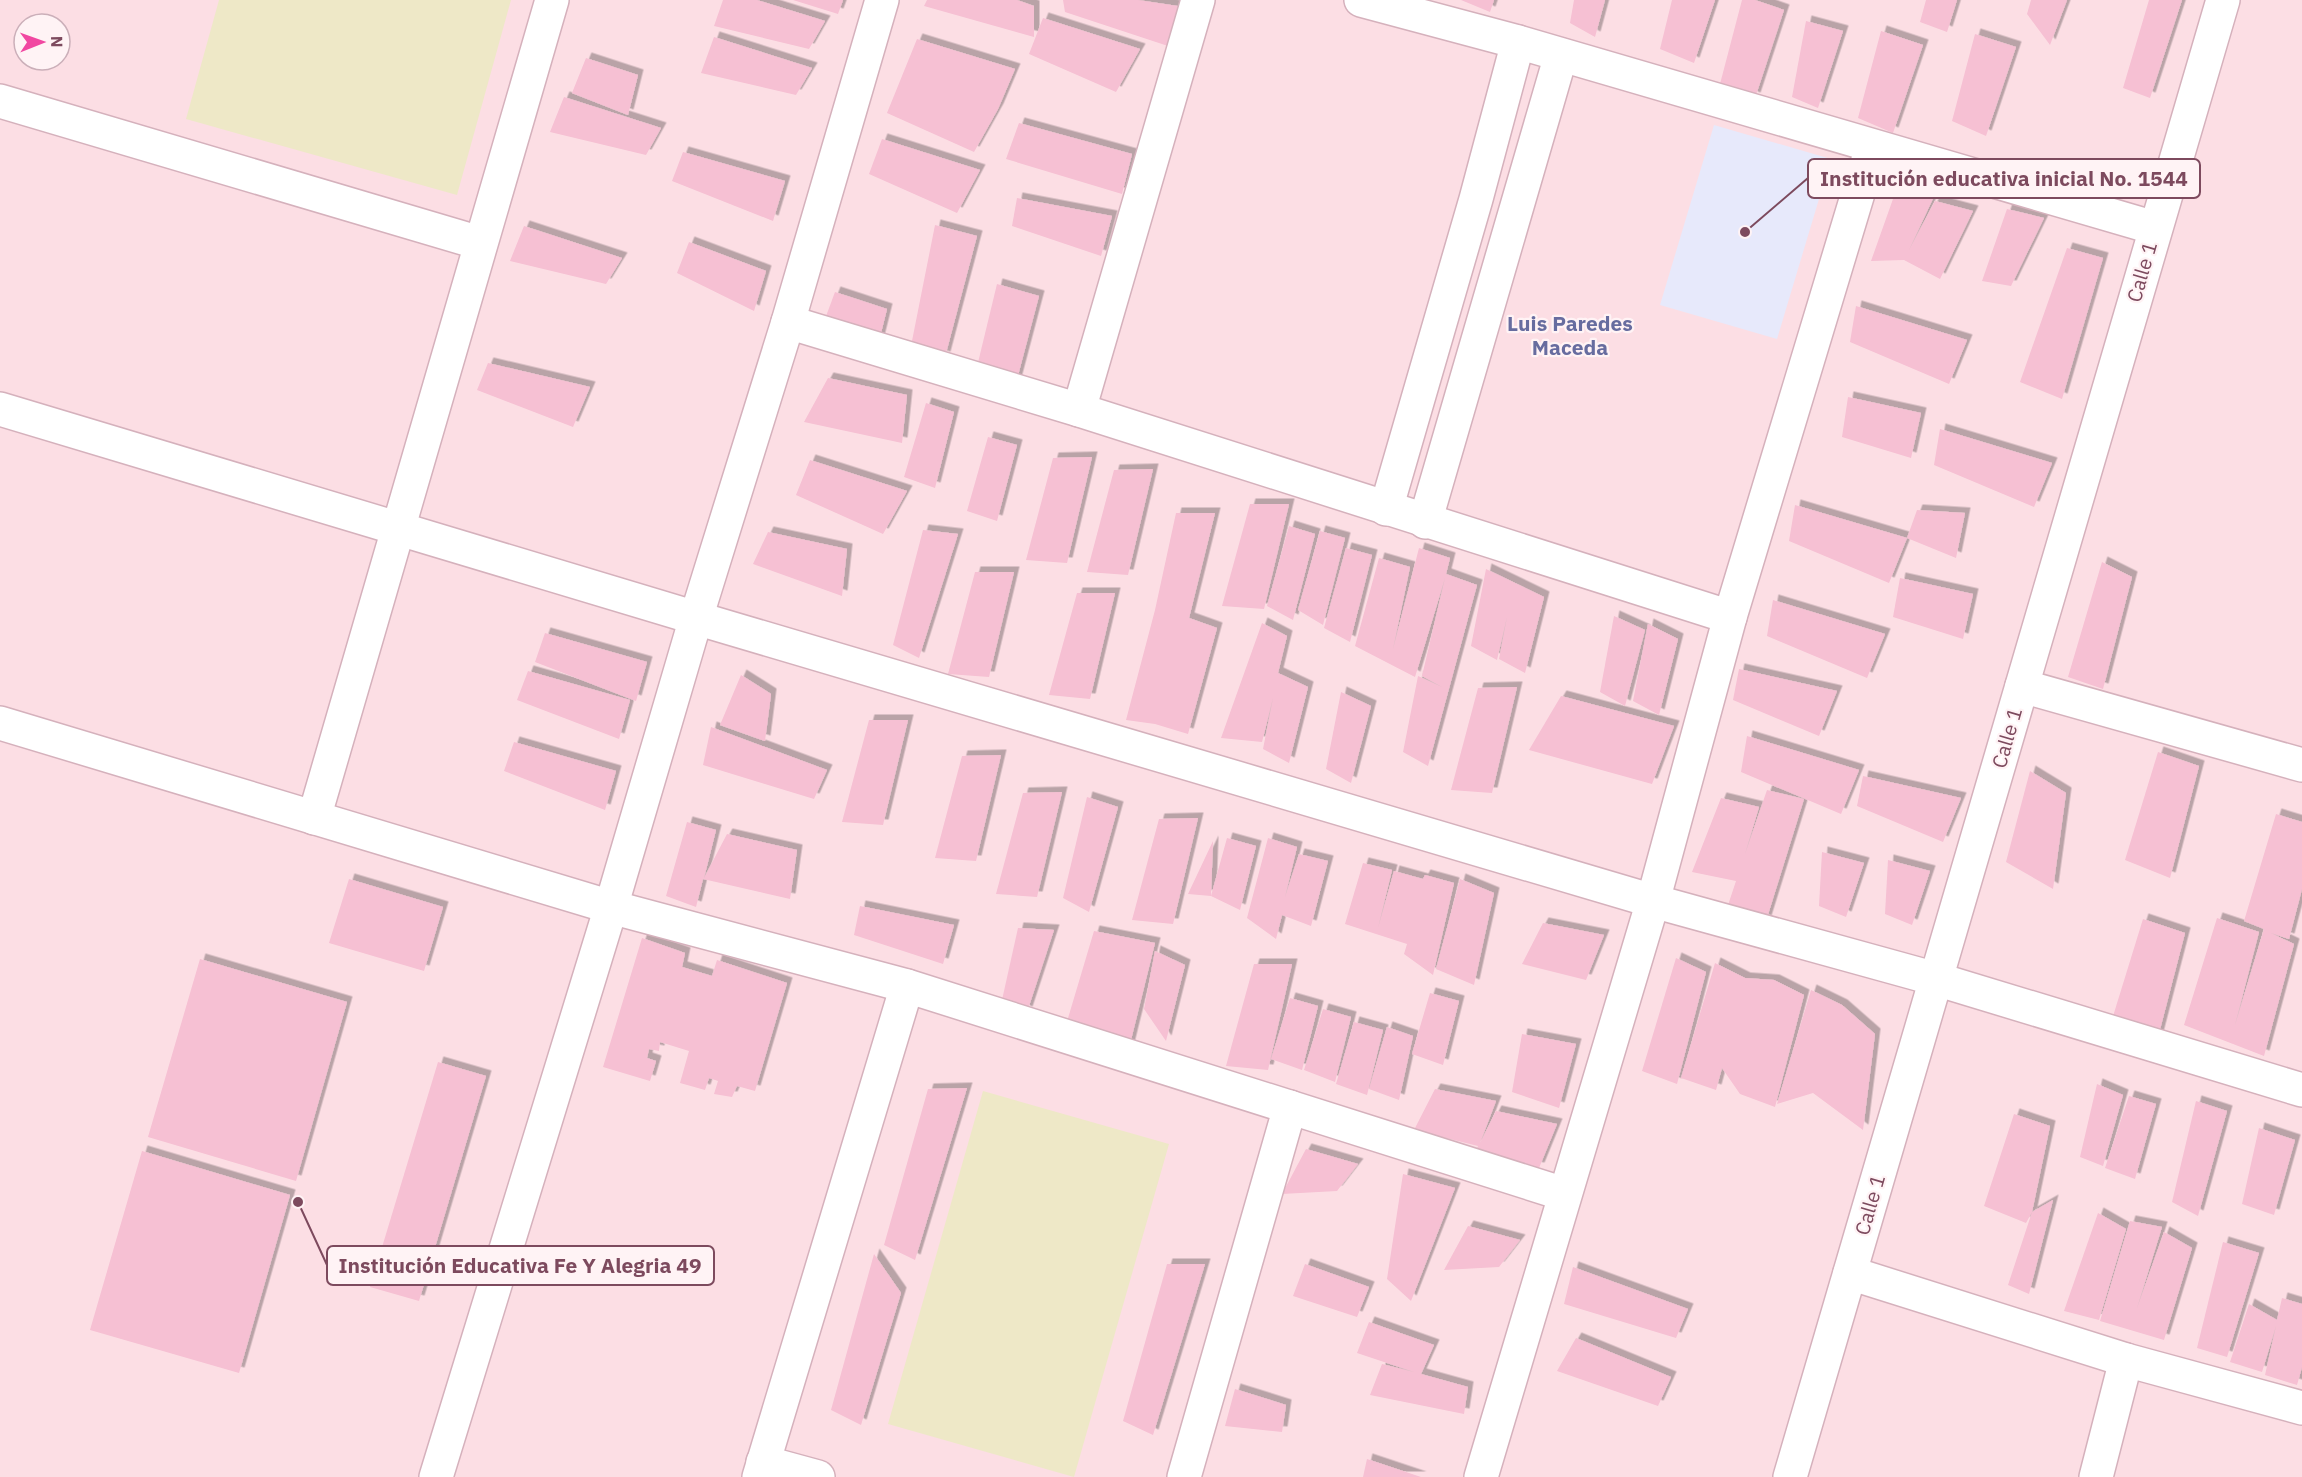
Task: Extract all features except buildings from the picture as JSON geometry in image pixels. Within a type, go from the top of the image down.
[{"type":"street","points":[[314,818],[552,0]]},
{"type":"street","points":[[436,1477],[788,322],[882,0]]},
{"type":"street","points":[[1079,410],[1198,0]]},
{"type":"street","points":[[1361,0],[1518,42],[2155,228]]},
{"type":"street","name":"Calle 1","points":[[1790,1477],[2223,0]]},
{"type":"street","points":[[1386,509],[1476,199],[1518,42]]},
{"type":"street","points":[[1425,522],[1561,55]]},
{"type":"street","points":[[0,100],[480,243]]},
{"type":"street","points":[[1481,1477],[1653,901],[1730,617],[1872,147]]},
{"type":"street","points":[[788,322],[1079,410],[1425,522],[1730,617]]},
{"type":"street","points":[[0,409],[696,618],[1653,901],[1936,979],[2302,1090]]},
{"type":"street","points":[[2022,686],[2302,765]]},
{"type":"street","points":[[0,723],[611,907],[907,986],[1564,1194]]},
{"type":"street","points":[[818,1477],[761,1469],[907,986]]},
{"type":"street","points":[[1184,1477],[1290,1107]]},
{"type":"street","points":[[1850,1273],[2126,1360],[2302,1408]]},
{"type":"street","points":[[2096,1477],[2126,1360]]},
{"type":"shaded area","points":[[0,0],[2302,0],[2302,1477],[0,1477]]},
{"type":"shaded area","points":[[219,0],[511,0],[457,195],[186,119]]},
{"type":"shaded area","points":[[1714,125],[1831,159],[1777,339],[1660,305]]},
{"type":"shaded area","points":[[983,1091],[1169,1144],[1074,1477],[888,1424]]},
{"type":"place","name":"Institución educativa inicial No. 1544","points":[[1745,232]]},
{"type":"place","name":"Institución Educativa Fe Y Alegria 49","points":[[298,1202]]},
{"type":"district","name":"Luis Paredes Maceda","points":[[1570,336]]}]
